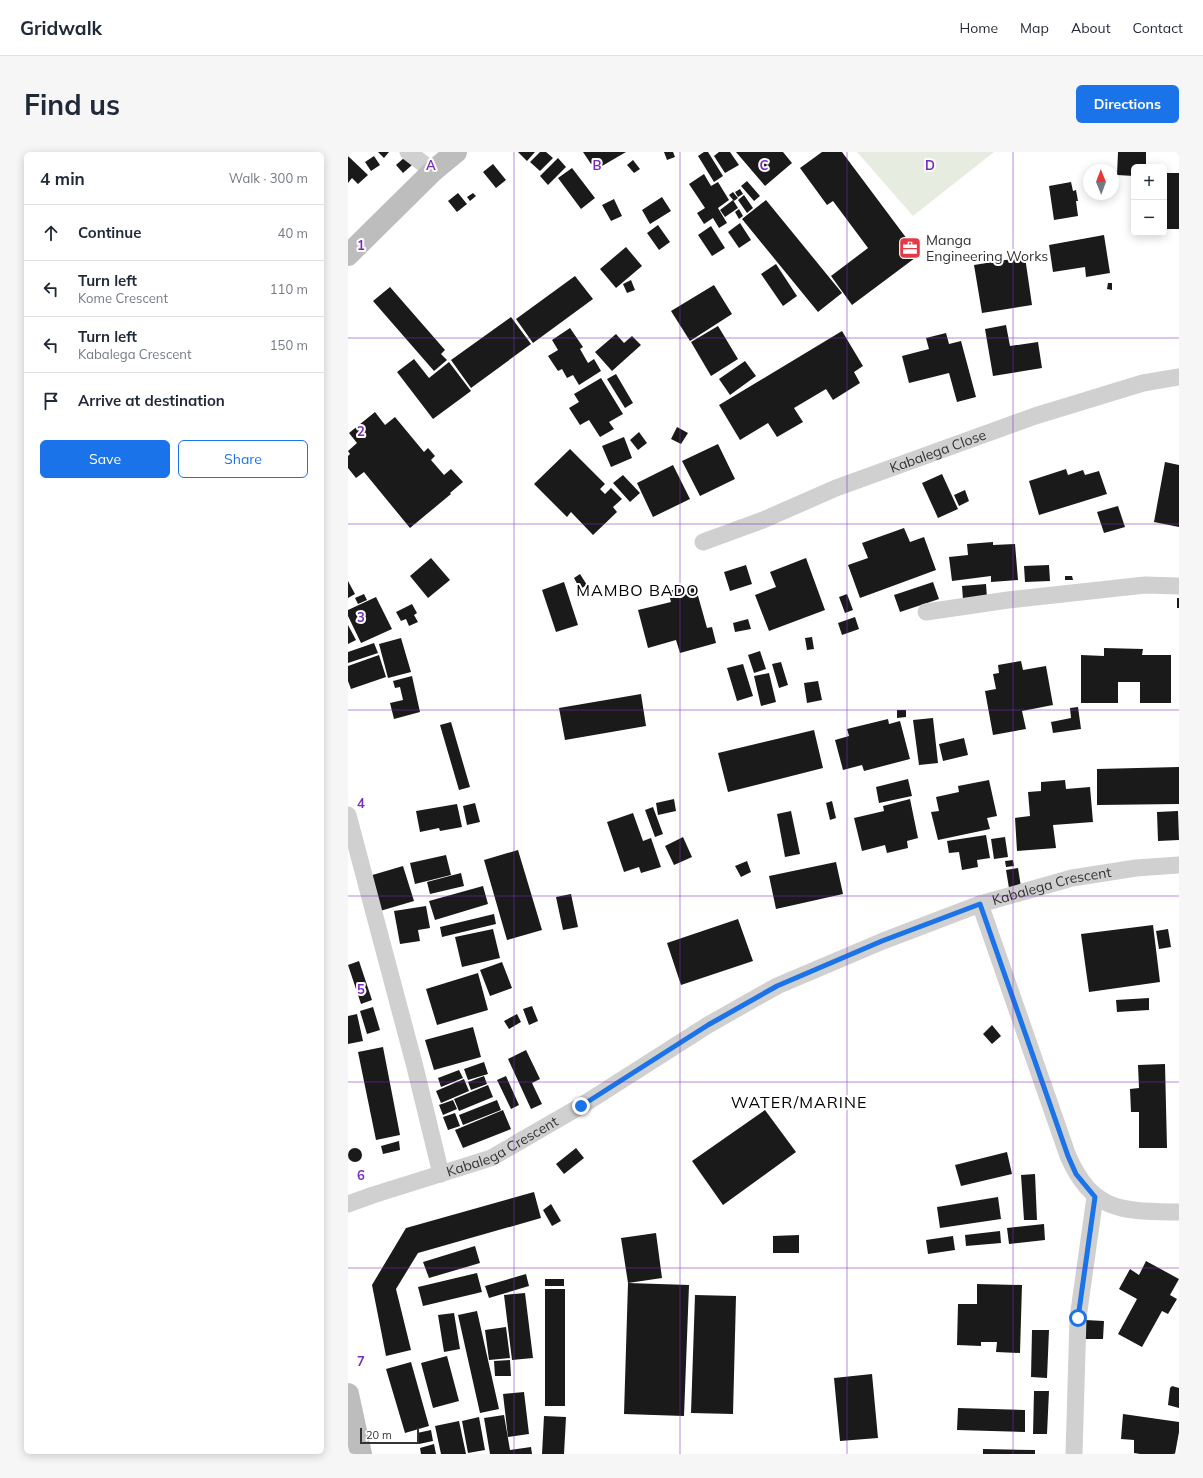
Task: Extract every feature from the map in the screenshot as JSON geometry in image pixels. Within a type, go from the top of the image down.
[{"type":"main road","points":[[348,255],[433,171],[456,152]]},
{"type":"main road","points":[[348,1394],[361,1454]]},
{"type":"street","points":[[408,152],[433,171]]},
{"type":"street","name":"Kabalega Close","points":[[703,542],[763,520],[836,488],[1034,416],[1143,383],[1179,377]]},
{"type":"street","points":[[926,612],[1008,600],[1145,585],[1179,586]]},
{"type":"street","points":[[348,816],[442,1174]]},
{"type":"street","name":"Kabalega Crescent","points":[[348,1204],[491,1158],[581,1106],[708,1025],[777,986],[882,941],[980,904],[1072,878],[1136,868],[1179,865]]},
{"type":"street","points":[[980,904],[1068,1156],[1076,1174],[1095,1197],[1106,1204],[1139,1211],[1179,1212]]},
{"type":"street","points":[[1074,1454],[1078,1318],[1095,1197]]},
{"type":"shaded area","points":[[857,152],[994,152],[913,216]]},
{"type":"building","points":[[378,152],[389,152],[384,158]]},
{"type":"building","points":[[518,152],[535,152],[527,161]]},
{"type":"building","points":[[540,152],[546,152],[553,158],[540,171],[530,162]]},
{"type":"building","points":[[583,152],[626,152],[602,166],[599,160],[591,164]]},
{"type":"building","points":[[664,152],[673,152],[675,157],[667,160]]},
{"type":"building","points":[[704,152],[708,152],[723,176],[714,182],[698,156]]},
{"type":"building","points":[[719,152],[730,152],[739,165],[725,173],[714,156]]},
{"type":"building","points":[[736,152],[783,152],[792,163],[765,186]]},
{"type":"building","points":[[822,152],[842,152],[919,255],[852,305],[831,276],[868,248],[833,201],[827,205],[800,168]]},
{"type":"building","points":[[1118,152],[1146,152],[1146,164],[1131,164],[1131,176],[1119,175],[1119,164],[1117,164]]},
{"type":"building","points":[[348,156],[368,175],[358,184],[352,178],[348,183]]},
{"type":"building","points":[[374,156],[380,165],[371,171],[365,162]]},
{"type":"building","points":[[405,157],[412,165],[403,173],[396,165]]},
{"type":"building","points":[[558,158],[566,167],[548,185],[540,176]]},
{"type":"building","points":[[633,160],[640,169],[634,173],[627,165]]},
{"type":"building","points":[[493,164],[506,180],[496,188],[483,172]]},
{"type":"building","points":[[572,168],[595,198],[581,209],[558,178]]},
{"type":"building","points":[[1167,173],[1179,173],[1179,229],[1167,229]]},
{"type":"building","points":[[704,174],[711,186],[718,182],[729,200],[718,208],[727,223],[719,228],[713,218],[704,224],[697,213],[705,208],[689,184]]},
{"type":"building","points":[[747,181],[760,196],[754,201],[741,186]]},
{"type":"building","points":[[1071,182],[1073,191],[1076,190],[1078,216],[1054,220],[1049,186]]},
{"type":"building","points":[[740,189],[743,194],[738,197],[735,192]]},
{"type":"building","points":[[733,192],[738,198],[734,201],[729,195]]},
{"type":"building","points":[[458,193],[467,204],[457,212],[448,201]]},
{"type":"building","points":[[473,193],[476,196],[470,201],[467,197]]},
{"type":"building","points":[[744,195],[753,208],[747,213],[738,200]]},
{"type":"building","points":[[662,197],[671,211],[650,224],[642,210]]},
{"type":"building","points":[[614,199],[622,216],[611,221],[602,205]]},
{"type":"building","points":[[733,200],[738,208],[725,217],[720,210]]},
{"type":"building","points":[[766,200],[842,293],[818,312],[742,219]]},
{"type":"building","points":[[739,209],[743,216],[739,219],[735,212]]},
{"type":"building","points":[[740,223],[751,240],[739,248],[728,232]]},
{"type":"building","points":[[658,225],[670,242],[659,250],[647,233]]},
{"type":"building","points":[[711,226],[725,248],[712,256],[698,235]]},
{"type":"building","points":[[1104,235],[1110,273],[1086,277],[1085,267],[1053,272],[1049,245]]},
{"type":"building","points":[[626,247],[642,266],[616,288],[600,269]]},
{"type":"building","points":[[1025,257],[1032,305],[982,313],[974,265]]},
{"type":"building","points":[[776,264],[797,296],[783,306],[761,274]]},
{"type":"building","points":[[575,276],[593,299],[533,343],[516,319]]},
{"type":"building","points":[[631,280],[635,290],[627,293],[623,284]]},
{"type":"building","points":[[1108,283],[1112,283],[1112,290],[1107,289]]},
{"type":"building","points":[[714,285],[732,314],[690,341],[671,311]]},
{"type":"building","points":[[390,287],[445,350],[441,354],[447,360],[434,371],[373,301]]},
{"type":"building","points":[[511,317],[531,344],[471,388],[451,360]]},
{"type":"building","points":[[1006,325],[1010,346],[1038,342],[1042,368],[993,376],[985,329]]},
{"type":"building","points":[[718,326],[738,359],[711,376],[691,342]]},
{"type":"building","points":[[570,328],[583,347],[580,349],[588,363],[594,359],[601,371],[579,385],[573,375],[567,378],[562,369],[558,371],[548,356],[558,350],[552,340]]},
{"type":"building","points":[[842,331],[863,366],[854,372],[860,383],[833,400],[826,389],[794,408],[803,422],[777,437],[768,423],[740,440],[719,405]]},
{"type":"building","points":[[946,333],[949,344],[961,341],[976,397],[957,402],[949,373],[909,383],[902,356],[929,349],[926,338]]},
{"type":"building","points":[[616,334],[624,343],[632,336],[641,345],[612,371],[595,352]]},
{"type":"building","points":[[414,359],[429,378],[449,362],[471,391],[433,419],[397,372]]},
{"type":"building","points":[[745,361],[756,376],[730,395],[719,379]]},
{"type":"building","points":[[616,374],[633,403],[625,408],[607,379]]},
{"type":"building","points":[[601,378],[623,414],[609,422],[614,429],[600,437],[589,420],[580,425],[569,408],[579,402],[574,394]]},
{"type":"building","points":[[375,412],[385,425],[395,417],[424,452],[428,448],[435,456],[431,460],[444,475],[451,469],[463,482],[410,528],[364,472],[356,478],[348,468],[348,456],[350,454],[348,451],[357,443],[349,433]]},
{"type":"building","points":[[677,427],[688,433],[681,444],[671,439]]},
{"type":"building","points":[[639,432],[647,443],[638,450],[630,440]]},
{"type":"building","points":[[624,437],[632,458],[611,467],[602,446]]},
{"type":"building","points":[[718,444],[735,479],[700,496],[682,461]]},
{"type":"building","points":[[570,449],[605,484],[600,489],[605,494],[611,488],[622,499],[613,507],[617,512],[593,535],[571,512],[567,517],[534,484]]},
{"type":"building","points":[[1165,462],[1179,465],[1179,527],[1154,522]]},
{"type":"building","points":[[673,465],[690,499],[653,517],[637,483]]},
{"type":"building","points":[[1066,469],[1068,475],[1083,470],[1085,475],[1099,471],[1107,494],[1039,515],[1029,481]]},
{"type":"building","points":[[942,474],[958,509],[938,518],[922,483]]},
{"type":"building","points":[[623,475],[640,493],[630,502],[613,483]]},
{"type":"building","points":[[965,490],[969,501],[959,506],[954,495]]},
{"type":"building","points":[[1118,506],[1125,527],[1104,533],[1097,512]]},
{"type":"building","points":[[904,528],[910,542],[924,537],[936,570],[860,598],[848,565],[868,558],[862,543]]},
{"type":"building","points":[[993,542],[993,545],[1015,544],[1018,580],[991,582],[991,576],[952,581],[949,557],[968,555],[967,544]]},
{"type":"building","points":[[431,558],[450,580],[428,598],[410,576]]},
{"type":"building","points":[[806,558],[825,610],[769,631],[755,595],[776,587],[770,572]]},
{"type":"building","points":[[746,565],[752,584],[730,591],[724,572]]},
{"type":"building","points":[[1049,565],[1050,581],[1025,582],[1024,566]]},
{"type":"building","points":[[580,574],[587,585],[580,589],[574,578]]},
{"type":"building","points":[[1065,576],[1072,576],[1073,580],[1065,580]]},
{"type":"building","points":[[348,581],[355,594],[348,598]]},
{"type":"building","points":[[564,582],[578,625],[556,632],[542,590]]},
{"type":"building","points":[[933,582],[939,599],[900,612],[894,595]]},
{"type":"building","points":[[986,584],[987,598],[963,600],[962,586]]},
{"type":"building","points":[[695,585],[707,628],[712,627],[716,643],[680,653],[676,640],[648,648],[638,610],[671,602],[668,591]]},
{"type":"building","points":[[364,594],[367,600],[358,604],[355,598]]},
{"type":"building","points":[[847,594],[853,610],[845,613],[839,597]]},
{"type":"building","points":[[376,597],[392,629],[361,643],[348,616],[348,610]]},
{"type":"building","points":[[1177,598],[1179,598],[1179,608],[1177,608]]},
{"type":"building","points":[[412,604],[417,613],[414,615],[418,622],[409,626],[406,619],[401,621],[396,612]]},
{"type":"building","points":[[855,617],[859,629],[842,635],[838,623]]},
{"type":"building","points":[[748,619],[751,629],[735,632],[733,623]]},
{"type":"building","points":[[348,625],[356,640],[348,644]]},
{"type":"building","points":[[812,637],[814,649],[807,650],[805,638]]},
{"type":"building","points":[[401,638],[411,672],[388,678],[379,644]]},
{"type":"building","points":[[374,643],[378,653],[348,663],[348,652]]},
{"type":"building","points":[[1104,648],[1143,649],[1142,655],[1171,655],[1171,703],[1140,703],[1140,682],[1118,682],[1118,703],[1081,703],[1081,655],[1104,656]]},
{"type":"building","points":[[760,651],[766,669],[754,673],[748,655]]},
{"type":"building","points":[[379,655],[386,677],[351,689],[348,681],[348,666]]},
{"type":"building","points":[[1021,661],[1023,670],[1046,666],[1053,705],[1022,711],[1026,729],[993,735],[985,691],[996,689],[993,674],[999,673],[998,665]]},
{"type":"building","points":[[781,662],[788,685],[779,688],[772,664]]},
{"type":"building","points":[[743,664],[753,696],[737,701],[727,668]]},
{"type":"building","points":[[769,673],[776,702],[761,706],[754,676]]},
{"type":"building","points":[[412,676],[420,712],[394,719],[390,703],[403,700],[400,687],[395,688],[393,681]]},
{"type":"building","points":[[818,681],[822,700],[807,703],[804,683]]},
{"type":"building","points":[[641,694],[646,726],[565,740],[559,708]]},
{"type":"building","points":[[1078,707],[1081,729],[1053,733],[1051,722],[1071,718],[1070,708]]},
{"type":"building","points":[[897,710],[906,710],[906,717],[897,718]]},
{"type":"building","points":[[933,718],[938,763],[919,765],[913,720]]},
{"type":"building","points":[[888,719],[889,724],[900,721],[910,759],[864,771],[862,765],[843,770],[835,740],[849,736],[847,729]]},
{"type":"building","points":[[451,722],[470,787],[459,790],[440,725]]},
{"type":"building","points":[[814,730],[823,768],[728,792],[718,753]]},
{"type":"building","points":[[964,738],[968,755],[943,761],[939,744]]},
{"type":"building","points":[[1179,767],[1179,804],[1097,805],[1097,769]]},
{"type":"building","points":[[908,779],[912,796],[879,803],[876,787]]},
{"type":"building","points":[[989,780],[997,816],[987,818],[990,829],[938,840],[931,812],[939,811],[936,797],[959,792],[958,786]]},
{"type":"building","points":[[1065,780],[1066,789],[1090,787],[1093,822],[1053,825],[1056,848],[1017,851],[1015,818],[1030,816],[1028,792],[1041,791],[1041,782]]},
{"type":"building","points":[[674,799],[676,811],[658,815],[656,803]]},
{"type":"building","points":[[910,799],[918,838],[907,841],[908,848],[887,853],[885,845],[862,851],[854,818],[884,811],[883,806]]},
{"type":"building","points":[[832,801],[836,818],[830,820],[826,803]]},
{"type":"building","points":[[475,803],[480,822],[467,825],[463,806]]},
{"type":"building","points":[[457,804],[462,827],[440,831],[439,828],[420,832],[416,811]]},
{"type":"building","points":[[653,807],[663,834],[655,837],[645,810]]},
{"type":"building","points":[[791,811],[800,854],[785,857],[777,814]]},
{"type":"building","points":[[1178,811],[1179,840],[1158,841],[1157,812]]},
{"type":"building","points":[[633,813],[643,841],[651,838],[661,867],[641,873],[639,867],[624,872],[607,822]]},
{"type":"building","points":[[986,835],[990,858],[977,860],[978,867],[962,870],[959,852],[949,853],[947,841]]},
{"type":"building","points":[[683,837],[692,857],[674,865],[665,846]]},
{"type":"building","points":[[1005,837],[1008,857],[994,859],[991,839]]},
{"type":"building","points":[[518,850],[542,930],[507,940],[484,860]]},
{"type":"building","points":[[446,855],[451,875],[415,884],[410,863]]},
{"type":"building","points":[[1013,860],[1014,866],[1006,867],[1005,861]]},
{"type":"building","points":[[747,861],[751,872],[741,877],[735,866]]},
{"type":"building","points":[[836,862],[843,894],[776,909],[769,876]]},
{"type":"building","points":[[403,866],[414,901],[380,911],[369,876]]},
{"type":"building","points":[[1018,868],[1021,887],[1009,888],[1006,870]]},
{"type":"building","points":[[461,873],[464,886],[430,894],[427,882]]},
{"type":"building","points":[[483,886],[488,904],[435,920],[429,901]]},
{"type":"building","points":[[571,894],[578,927],[563,930],[556,897]]},
{"type":"building","points":[[426,906],[430,928],[418,930],[420,941],[400,944],[394,911]]},
{"type":"building","points":[[494,914],[496,924],[442,937],[440,927]]},
{"type":"building","points":[[738,919],[753,961],[681,985],[667,943]]},
{"type":"building","points":[[1153,925],[1160,982],[1089,992],[1081,934]]},
{"type":"building","points":[[493,929],[500,958],[462,967],[455,937]]},
{"type":"building","points":[[1168,929],[1171,947],[1159,949],[1156,931]]},
{"type":"building","points":[[359,961],[372,1000],[361,1004],[348,965]]},
{"type":"building","points":[[502,962],[512,988],[490,996],[480,970]]},
{"type":"building","points":[[478,973],[488,1010],[437,1025],[426,989]]},
{"type":"building","points":[[1149,998],[1149,1010],[1117,1012],[1116,1000]]},
{"type":"building","points":[[532,1006],[538,1021],[529,1025],[523,1009]]},
{"type":"building","points":[[373,1007],[380,1030],[367,1034],[360,1011]]},
{"type":"building","points":[[357,1014],[363,1041],[348,1044],[348,1016]]},
{"type":"building","points":[[517,1014],[521,1022],[509,1029],[504,1021]]},
{"type":"building","points":[[992,1025],[1001,1036],[992,1044],[983,1034]]},
{"type":"building","points":[[473,1027],[481,1057],[434,1070],[425,1040]]},
{"type":"building","points":[[383,1047],[400,1135],[376,1140],[358,1052]]},
{"type":"building","points":[[526,1050],[540,1079],[532,1083],[542,1104],[531,1109],[508,1059]]},
{"type":"building","points":[[484,1062],[488,1074],[468,1080],[464,1069]]},
{"type":"building","points":[[1165,1064],[1167,1148],[1139,1148],[1139,1112],[1131,1112],[1130,1089],[1139,1088],[1138,1065]]},
{"type":"building","points":[[459,1070],[463,1078],[441,1087],[438,1078]]},
{"type":"building","points":[[484,1076],[487,1084],[471,1090],[468,1082]]},
{"type":"building","points":[[506,1076],[519,1105],[511,1109],[497,1080]]},
{"type":"building","points":[[464,1079],[469,1091],[441,1103],[436,1091]]},
{"type":"building","points":[[488,1085],[493,1097],[459,1111],[454,1099]]},
{"type":"building","points":[[453,1100],[457,1109],[443,1115],[439,1105]]},
{"type":"building","points":[[497,1100],[501,1110],[463,1125],[459,1115]]},
{"type":"building","points":[[503,1110],[511,1129],[463,1148],[455,1130]]},
{"type":"building","points":[[765,1110],[796,1152],[723,1205],[692,1161]]},
{"type":"building","points":[[455,1113],[460,1126],[448,1130],[443,1117]]},
{"type":"building","points":[[399,1141],[400,1150],[383,1154],[381,1146]]},
{"type":"building","points":[[352,1148],[358,1148],[362,1152],[362,1158],[358,1162],[352,1162],[348,1158],[348,1152]]},
{"type":"building","points":[[576,1148],[584,1158],[564,1174],[556,1164]]},
{"type":"building","points":[[1007,1152],[1012,1174],[961,1186],[955,1165]]},
{"type":"building","points":[[1035,1174],[1037,1220],[1024,1220],[1021,1175]]},
{"type":"building","points":[[534,1192],[541,1218],[418,1253],[396,1289],[411,1350],[386,1356],[372,1285],[406,1228]]},
{"type":"building","points":[[998,1197],[1001,1219],[940,1228],[937,1207]]},
{"type":"building","points":[[551,1204],[561,1221],[552,1226],[543,1210]]},
{"type":"building","points":[[1044,1224],[1045,1240],[1009,1244],[1007,1228]]},
{"type":"building","points":[[1000,1231],[1001,1243],[966,1246],[965,1235]]},
{"type":"building","points":[[656,1233],[662,1278],[628,1283],[621,1238]]},
{"type":"building","points":[[799,1235],[799,1253],[773,1253],[773,1236]]},
{"type":"building","points":[[953,1236],[955,1250],[928,1254],[926,1240]]},
{"type":"building","points":[[475,1246],[480,1263],[429,1278],[423,1262]]},
{"type":"building","points":[[1146,1261],[1179,1279],[1170,1295],[1177,1299],[1168,1314],[1162,1311],[1142,1347],[1118,1334],[1137,1299],[1119,1289],[1130,1269],[1139,1275]]},
{"type":"building","points":[[477,1273],[482,1292],[423,1306],[418,1287]]},
{"type":"building","points":[[526,1274],[529,1286],[489,1298],[485,1286]]},
{"type":"building","points":[[545,1279],[564,1279],[564,1286],[545,1286]]},
{"type":"building","points":[[628,1283],[689,1285],[684,1416],[624,1414]]},
{"type":"building","points":[[977,1284],[1022,1285],[1020,1353],[996,1352],[997,1342],[981,1342],[981,1346],[957,1345],[958,1304],[977,1304]]},
{"type":"building","points":[[545,1289],[565,1289],[565,1406],[545,1406]]},
{"type":"building","points":[[525,1293],[533,1358],[512,1360],[504,1295]]},
{"type":"building","points":[[695,1295],[736,1296],[733,1414],[691,1413]]},
{"type":"building","points":[[477,1311],[499,1409],[480,1413],[458,1315]]},
{"type":"building","points":[[454,1313],[460,1349],[444,1352],[438,1315]]},
{"type":"building","points":[[1085,1320],[1104,1321],[1103,1339],[1084,1339]]},
{"type":"building","points":[[506,1327],[510,1358],[489,1360],[485,1330]]},
{"type":"building","points":[[1032,1330],[1049,1330],[1047,1378],[1031,1377]]},
{"type":"building","points":[[447,1356],[459,1401],[433,1408],[421,1363]]},
{"type":"building","points":[[510,1360],[511,1376],[495,1376],[494,1361]]},
{"type":"building","points":[[411,1362],[429,1426],[405,1433],[386,1369]]},
{"type":"building","points":[[872,1374],[878,1438],[840,1441],[834,1378]]},
{"type":"building","points":[[1172,1386],[1179,1388],[1179,1408],[1168,1405],[1170,1388]]},
{"type":"building","points":[[1034,1391],[1049,1391],[1047,1434],[1033,1434]]},
{"type":"building","points":[[524,1392],[529,1434],[508,1437],[503,1394]]},
{"type":"building","points":[[958,1408],[1025,1410],[1025,1432],[957,1430]]},
{"type":"building","points":[[1123,1414],[1179,1422],[1179,1432],[1175,1454],[1134,1453],[1134,1440],[1121,1439]]},
{"type":"building","points":[[504,1415],[510,1450],[531,1447],[532,1454],[490,1454],[484,1418]]},
{"type":"building","points":[[544,1416],[566,1417],[564,1454],[542,1454]]},
{"type":"building","points":[[479,1417],[485,1450],[468,1453],[462,1421]]},
{"type":"building","points":[[459,1421],[466,1454],[441,1454],[435,1426]]},
{"type":"building","points":[[431,1430],[433,1441],[419,1444],[417,1433]]},
{"type":"building","points":[[434,1444],[436,1454],[421,1454],[420,1448]]},
{"type":"building","points":[[983,1449],[1035,1450],[1035,1454],[983,1454]]},
{"type":"place","name":"Manga Engineering Works","points":[[910,248]]},
{"type":"district","name":"MAMBO BADO","points":[[638,590]]},
{"type":"district","name":"WATER/MARINE","points":[[799,1102]]},
{"type":"route","points":[[581,1106],[708,1025],[777,986],[882,941],[980,904],[1068,1156],[1076,1174],[1095,1197],[1078,1318]]}]
